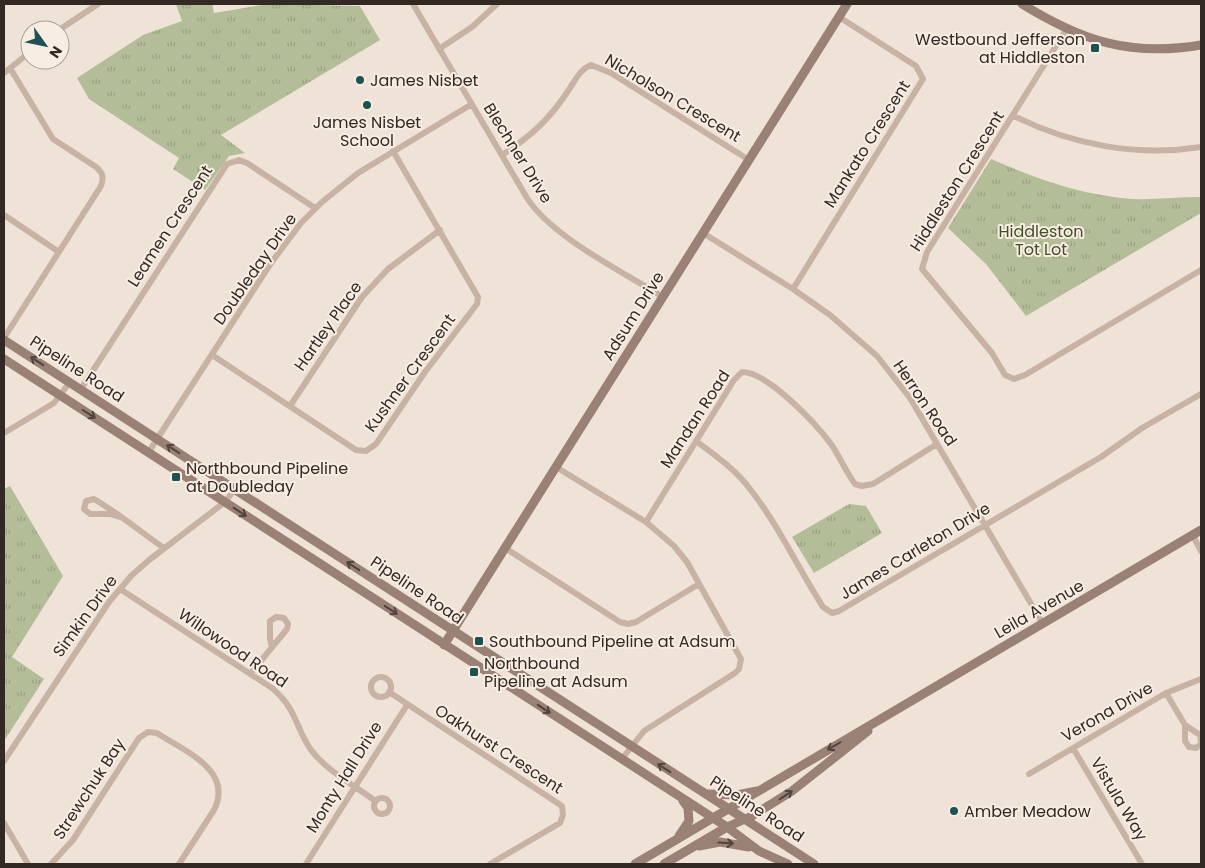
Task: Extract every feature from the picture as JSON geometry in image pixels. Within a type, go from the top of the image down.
[{"type":"street","points":[[70,23],[98,4]]},
{"type":"street","name":"Blechner Drive","points":[[413,4],[531,204],[554,228],[663,297]]},
{"type":"street","points":[[439,49],[472,28],[497,4]]},
{"type":"street","name":"Adsum Drive","points":[[444,645],[847,4]]},
{"type":"street","points":[[1022,4],[1066,30],[1098,41],[1140,50],[1201,45]]},
{"type":"street","name":"Mankato Crescent","points":[[793,289],[923,79],[916,66],[839,17]]},
{"type":"street","name":"Hiddleston Crescent","points":[[1066,30],[1014,116],[927,252],[922,266],[925,273],[992,352],[1005,375],[1014,378],[1025,375],[1201,270]]},
{"type":"street","points":[[4,73],[20,60]]},
{"type":"street","name":"Nicholson Crescent","points":[[502,155],[535,133],[554,113],[579,74],[585,67],[591,65],[611,73],[749,160]]},
{"type":"street","points":[[4,339],[104,179],[101,171],[96,166],[53,139],[10,68]]},
{"type":"street","name":"Doubleday Drive","points":[[148,453],[271,263],[295,230],[315,208],[358,173],[472,104]]},
{"type":"street","points":[[1014,116],[1052,133],[1097,145],[1138,151],[1174,151],[1201,147]]},
{"type":"street","name":"Kushner Crescent","points":[[212,356],[356,450],[366,451],[376,444],[425,372],[477,304],[478,297],[476,289],[393,151]]},
{"type":"street","name":"Leamen Crescent","points":[[81,389],[227,164],[239,160],[247,163],[315,208]]},
{"type":"street","points":[[4,215],[59,252]]},
{"type":"street","name":"Hartley Place","points":[[290,406],[362,297],[388,269],[440,230]]},
{"type":"street","name":"Herron Road","points":[[703,233],[793,289],[830,315],[876,356],[910,398],[1043,624]]},
{"type":"street","name":"Pipeline Road","points":[[4,339],[814,864]]},
{"type":"street","name":"Pipeline Road","points":[[4,359],[759,850],[788,864]]},
{"type":"street","name":"Mandan Road","points":[[646,522],[738,374],[750,372],[759,376],[794,404],[830,443],[855,484],[862,486],[873,484],[937,444]]},
{"type":"street","points":[[4,433],[51,405],[61,396],[70,382]]},
{"type":"street","name":"James Carleton Drive","points":[[696,441],[728,467],[750,489],[775,527],[822,607],[832,613],[839,611],[1101,457],[1142,428],[1201,394]]},
{"type":"street","points":[[556,467],[646,522],[674,546],[699,584],[741,660],[739,669],[644,730],[621,760]]},
{"type":"street","name":"Simkin Drive","points":[[4,761],[91,627],[120,589],[137,571],[164,548],[224,502],[235,489]]},
{"type":"street","points":[[123,518],[110,514],[90,514],[84,509],[86,501],[94,499],[123,518],[164,548]]},
{"type":"street","name":"Leila Avenue","points":[[634,864],[1201,530]]},
{"type":"street","points":[[1192,536],[1201,551]]},
{"type":"street","points":[[505,548],[620,622],[628,624],[636,622],[699,584]]},
{"type":"street","name":"Willowood Road","points":[[120,589],[251,673],[284,698],[292,710],[305,741],[321,762],[375,801]]},
{"type":"street","points":[[251,673],[272,647]]},
{"type":"street","name":"Verona Drive","points":[[1029,774],[1166,693],[1201,679]]},
{"type":"street","name":"Oakhurst Crescent","points":[[389,692],[562,806],[563,816],[560,823],[490,864]]},
{"type":"street","points":[[1166,693],[1185,725],[1200,735],[1201,742],[1196,748],[1189,747],[1185,741],[1185,725]]},
{"type":"street","name":"Monty Hall Drive","points":[[306,864],[407,704]]},
{"type":"street","name":"Leila Avenue","points":[[664,864],[792,791],[892,712]]},
{"type":"street","name":"Strewchuk Bay","points":[[51,864],[73,840],[139,738],[148,732],[156,733],[205,765],[218,780],[220,790],[219,801],[179,864]]},
{"type":"street","name":"Vistula Way","points":[[1073,748],[1142,864]]},
{"type":"street","points":[[705,794],[737,795],[762,790]]},
{"type":"street","points":[[675,840],[690,821],[688,808],[682,799]]},
{"type":"street","points":[[4,823],[28,864]]},
{"type":"street","points":[[693,847],[720,842],[759,850]]},
{"type":"green space","points":[[176,4],[212,4],[214,13],[268,4],[360,6],[380,40],[221,135],[245,153],[229,156],[205,190],[173,169],[179,158],[89,99],[77,78],[143,35],[182,21]]},
{"type":"green space","name":"Hiddleston Tot Lot","points":[[991,159],[1042,179],[1095,194],[1132,199],[1201,197],[1201,213],[1026,316],[986,264],[948,228]]},
{"type":"green space","points":[[10,486],[63,576],[12,657],[44,679],[4,741],[4,489]]},
{"type":"green space","points":[[849,504],[866,506],[882,533],[814,573],[792,537]]},
{"type":"place","name":"Westbound Jefferson at Hiddleston","points":[[1095,48]]},
{"type":"place","name":"James Nisbet","points":[[360,80]]},
{"type":"place","name":"James Nisbet School","points":[[367,105]]},
{"type":"place","name":"Northbound Pipeline at Doubleday","points":[[176,477]]},
{"type":"place","name":"Southbound Pipeline at Adsum","points":[[479,641]]},
{"type":"place","name":"Northbound Pipeline at Adsum","points":[[474,672]]},
{"type":"place","name":"Amber Meadow","points":[[954,811]]}]
